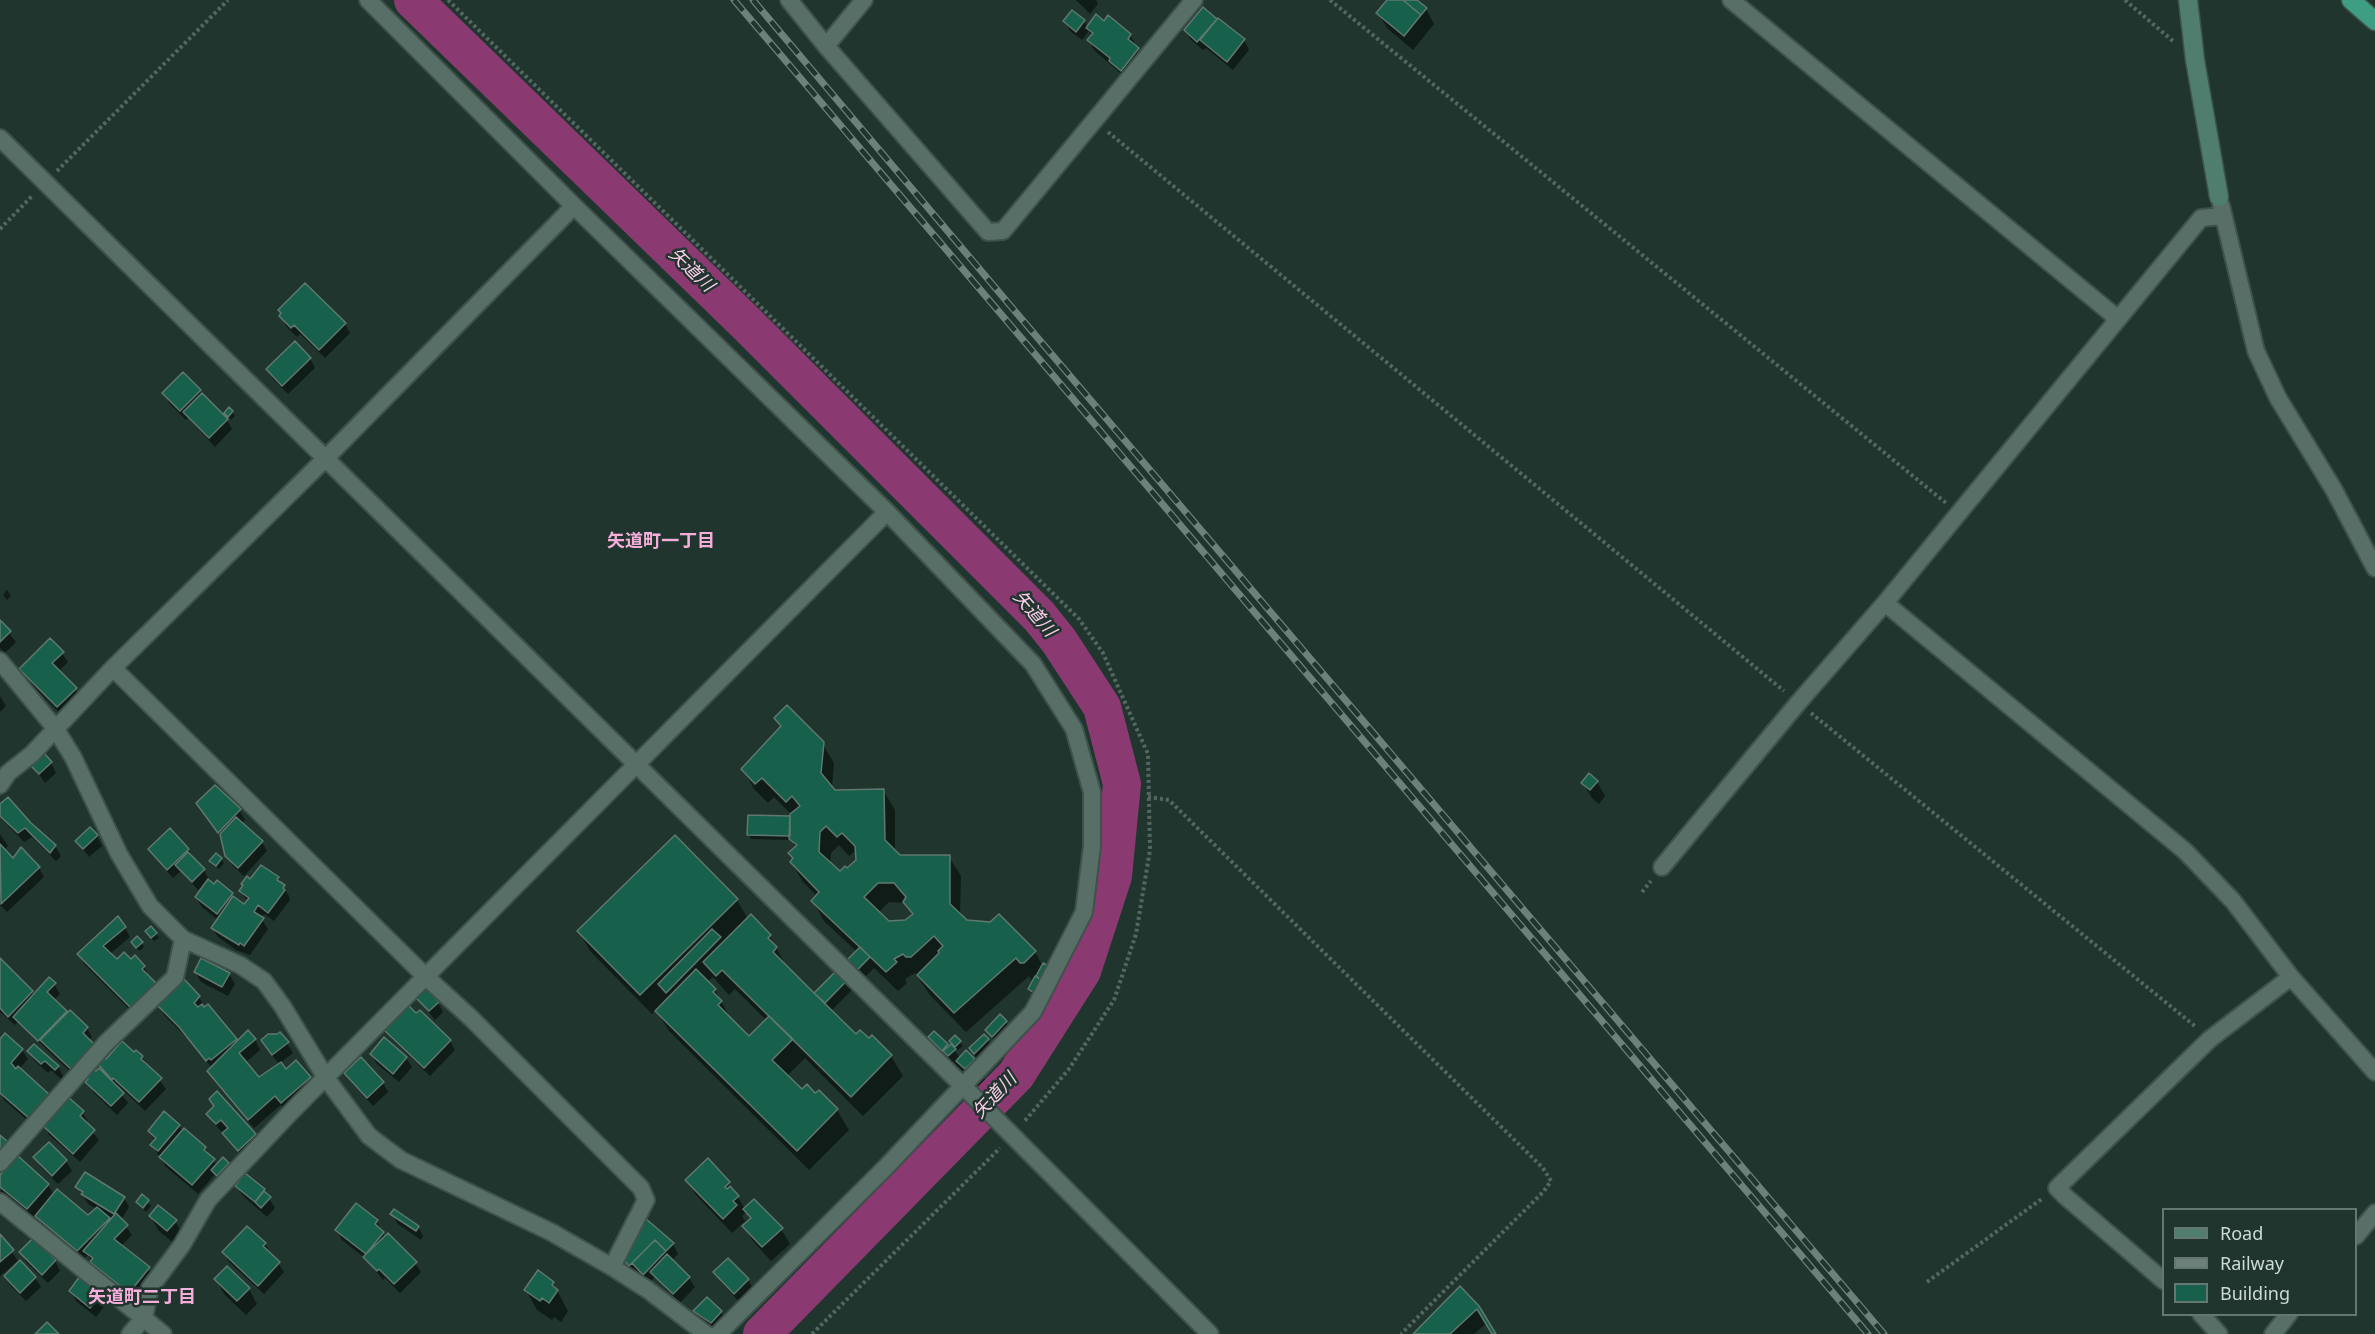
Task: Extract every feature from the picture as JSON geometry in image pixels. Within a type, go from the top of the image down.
[{"type":"highway","points":[[2351,0],[2375,21]]},
{"type":"street","points":[[368,0],[574,206],[887,512],[1033,664],[1074,729],[1092,792],[1092,846],[1084,912],[1033,1012],[967,1091],[718,1334]]},
{"type":"street","points":[[789,0],[826,46],[988,232],[1003,231],[1194,0]]},
{"type":"street","points":[[826,46],[864,0]]},
{"type":"street","points":[[1731,0],[2117,318]]},
{"type":"street","points":[[2188,0],[2195,60],[2219,197],[2256,351],[2278,398],[2334,490],[2374,564]]},
{"type":"street","points":[[0,138],[967,1091],[1210,1334]]},
{"type":"street","points":[[0,785],[8,773],[32,754],[113,668],[325,459],[574,206]]},
{"type":"street","points":[[1662,867],[1798,703],[1885,603],[2201,218],[2223,216]]},
{"type":"street","points":[[130,1334],[144,1318],[150,1288],[182,1245],[208,1200],[887,512]]},
{"type":"street","points":[[1885,603],[2185,851],[2233,901],[2291,977],[2375,1072]]},
{"type":"street","points":[[0,661],[55,728],[73,757],[119,854],[150,906],[183,939],[240,965],[264,981],[283,1007],[326,1078],[369,1136],[401,1160],[551,1232],[612,1267],[648,1290],[706,1334]]},
{"type":"street","points":[[113,668],[426,977],[472,1019],[641,1188],[646,1200],[612,1267]]},
{"type":"street","points":[[0,1163],[106,1043],[175,977],[183,939]]},
{"type":"street","points":[[2162,1280],[2057,1188],[2210,1039],[2291,977]]},
{"type":"street","points":[[0,1202],[163,1334]]},
{"type":"street","points":[[2357,1234],[2375,1213]]},
{"type":"street","points":[[2203,1316],[2219,1334]]},
{"type":"street","points":[[2273,1334],[2287,1316]]},
{"type":"path","points":[[0,229],[228,0]]},
{"type":"path","points":[[448,0],[1079,619],[1103,653],[1148,754],[1150,850],[1136,934],[1114,1000],[1069,1069],[1010,1134],[812,1334]]},
{"type":"path","points":[[1330,0],[1958,513]]},
{"type":"path","points":[[2125,0],[2195,60]]},
{"type":"path","points":[[1095,121],[1798,703],[2210,1039]]},
{"type":"path","points":[[1148,797],[1169,800],[1544,1168],[1551,1181],[1544,1191],[1401,1334]]},
{"type":"path","points":[[1927,1282],[2057,1188]]},
{"type":"building","points":[[1387,0],[1403,0],[1421,15],[1404,36],[1376,13]]},
{"type":"building","points":[[1403,0],[1417,0],[1427,8],[1421,15]]},
{"type":"building","points":[[1203,7],[1217,19],[1197,42],[1184,30]]},
{"type":"building","points":[[1072,10],[1085,20],[1076,32],[1063,21]]},
{"type":"building","points":[[1096,14],[1104,21],[1108,15],[1131,34],[1128,39],[1139,48],[1121,71],[1109,61],[1110,58],[1087,40],[1093,33],[1086,28]]},
{"type":"building","points":[[1218,18],[1245,39],[1227,62],[1200,40]]},
{"type":"building","points":[[305,283],[346,323],[319,350],[294,325],[291,328],[279,316],[281,313],[278,310]]},
{"type":"building","points":[[295,341],[311,358],[282,386],[266,369]]},
{"type":"building","points":[[183,372],[201,390],[180,411],[162,393]]},
{"type":"building","points":[[202,393],[228,419],[209,438],[183,412]]},
{"type":"building","points":[[229,407],[233,411],[228,417],[224,413]]},
{"type":"building","points":[[0,620],[11,631],[0,642]]},
{"type":"building","points":[[50,638],[64,652],[52,663],[77,688],[57,707],[19,669]]},
{"type":"building","points":[[787,705],[824,742],[821,773],[835,790],[884,789],[885,840],[900,855],[950,855],[950,904],[967,920],[990,922],[999,914],[1036,951],[1024,963],[1020,963],[1016,958],[954,1013],[917,975],[943,946],[934,936],[911,957],[903,954],[894,959],[897,962],[886,972],[811,901],[819,892],[790,862],[793,858],[788,853],[797,845],[789,839],[790,814],[800,806],[792,796],[786,802],[762,778],[755,784],[741,769],[781,726],[774,718]],"holes":[[[826,826],[837,837],[842,833],[855,846],[856,860],[840,871],[819,852],[820,832]],[[878,883],[894,883],[906,897],[903,902],[913,914],[905,920],[889,921],[864,897]]]},
{"type":"building","points":[[44,753],[52,762],[39,774],[31,766]]},
{"type":"building","points":[[1589,773],[1598,781],[1590,790],[1581,783]]},
{"type":"building","points":[[215,785],[241,809],[218,833],[196,803]]},
{"type":"building","points":[[8,797],[31,823],[56,845],[50,853],[25,828],[18,833],[0,816],[0,804]]},
{"type":"building","points":[[748,815],[790,816],[790,836],[747,835]]},
{"type":"building","points":[[236,817],[263,841],[238,868],[225,856],[220,834]]},
{"type":"building","points":[[90,827],[98,835],[83,849],[75,841]]},
{"type":"building","points":[[170,828],[189,849],[167,870],[148,849]]},
{"type":"building","points":[[675,835],[738,899],[640,995],[577,931]]},
{"type":"building","points":[[0,844],[13,858],[21,847],[40,867],[1,904]]},
{"type":"building","points":[[188,852],[205,869],[192,882],[175,865]]},
{"type":"building","points":[[216,853],[222,858],[216,866],[209,861]]},
{"type":"building","points":[[261,865],[279,877],[277,880],[285,885],[283,888],[285,890],[268,913],[258,905],[254,912],[264,918],[244,946],[240,943],[239,945],[211,928],[233,896],[244,904],[249,898],[239,891],[243,885],[241,884],[247,876],[250,879]]},
{"type":"building","points":[[208,879],[214,884],[217,880],[233,893],[217,914],[195,897]]},
{"type":"building","points":[[751,914],[771,935],[768,938],[777,947],[773,952],[814,993],[856,1034],[860,1030],[869,1038],[872,1035],[892,1055],[851,1097],[722,970],[716,976],[703,962]]},
{"type":"building","points":[[118,916],[126,927],[103,946],[117,959],[124,952],[131,959],[135,955],[145,966],[142,969],[158,985],[133,1010],[77,954]]},
{"type":"building","points":[[151,926],[157,933],[151,938],[145,931]]},
{"type":"building","points":[[712,929],[721,937],[666,993],[658,984]]},
{"type":"building","points":[[137,936],[143,942],[136,948],[131,942]]},
{"type":"building","points":[[860,947],[870,957],[825,1003],[814,993]]},
{"type":"building","points":[[0,958],[33,991],[8,1017],[0,1008]]},
{"type":"building","points":[[201,958],[230,973],[222,987],[194,972]]},
{"type":"building","points":[[1043,963],[1050,967],[1042,980],[1036,976]]},
{"type":"building","points":[[696,969],[716,989],[713,992],[722,1001],[718,1005],[749,1036],[769,1016],[793,1039],[772,1060],[802,1089],[807,1084],[815,1093],[819,1090],[838,1109],[797,1151],[655,1011]]},
{"type":"building","points":[[1035,976],[1041,980],[1034,993],[1028,989]]},
{"type":"building","points":[[49,977],[56,983],[47,992],[67,1011],[38,1041],[13,1017]]},
{"type":"building","points":[[184,979],[200,996],[194,1003],[198,1007],[208,1004],[237,1039],[211,1060],[209,1058],[206,1061],[179,1027],[157,1005]]},
{"type":"building","points":[[426,988],[439,1002],[429,1011],[416,998]]},
{"type":"building","points":[[408,1005],[416,1013],[420,1010],[451,1040],[424,1068],[384,1030]]},
{"type":"building","points":[[70,1010],[88,1027],[83,1033],[98,1048],[74,1072],[40,1040]]},
{"type":"building","points":[[1000,1014],[1007,1021],[992,1037],[985,1030]]},
{"type":"building","points":[[248,1030],[256,1039],[239,1053],[259,1077],[281,1062],[286,1069],[296,1060],[311,1077],[281,1103],[275,1096],[248,1120],[207,1071]]},
{"type":"building","points":[[934,1031],[948,1044],[942,1051],[928,1037]]},
{"type":"building","points":[[280,1032],[289,1042],[272,1055],[261,1040],[268,1034]]},
{"type":"building","points":[[5,1033],[23,1049],[11,1063],[16,1069],[18,1066],[51,1096],[30,1119],[0,1093],[0,1039]]},
{"type":"building","points":[[984,1034],[989,1039],[974,1054],[969,1048]]},
{"type":"building","points":[[955,1035],[961,1041],[955,1047],[949,1041]]},
{"type":"building","points":[[384,1037],[407,1057],[393,1074],[370,1054]]},
{"type":"building","points":[[122,1041],[134,1052],[136,1050],[143,1056],[141,1059],[162,1078],[139,1102],[113,1078],[112,1080],[97,1063],[103,1057],[106,1059]]},
{"type":"building","points":[[34,1044],[59,1066],[55,1070],[45,1061],[41,1064],[27,1051]]},
{"type":"building","points":[[951,1044],[956,1049],[948,1056],[943,1051]]},
{"type":"building","points":[[966,1050],[975,1059],[965,1069],[956,1061]]},
{"type":"building","points":[[361,1057],[384,1082],[367,1098],[344,1073]]},
{"type":"building","points":[[93,1068],[96,1071],[99,1068],[124,1093],[111,1106],[85,1082],[88,1079],[85,1076]]},
{"type":"building","points":[[217,1091],[256,1134],[238,1151],[222,1133],[228,1128],[221,1120],[216,1124],[206,1114],[214,1106],[209,1099]]},
{"type":"building","points":[[68,1097],[84,1111],[80,1116],[95,1130],[73,1154],[42,1125]]},
{"type":"building","points":[[164,1111],[180,1125],[158,1151],[150,1145],[156,1138],[148,1131]]},
{"type":"building","points":[[184,1128],[206,1147],[204,1150],[215,1159],[192,1185],[159,1157]]},
{"type":"building","points":[[0,1135],[9,1143],[0,1153]]},
{"type":"building","points":[[49,1142],[67,1160],[52,1176],[33,1157]]},
{"type":"building","points":[[17,1155],[49,1184],[27,1209],[0,1187],[0,1175]]},
{"type":"building","points":[[223,1157],[229,1163],[217,1176],[211,1170]]},
{"type":"building","points":[[708,1158],[730,1182],[725,1187],[727,1189],[730,1186],[739,1196],[733,1201],[737,1205],[723,1219],[685,1180]]},
{"type":"building","points":[[85,1172],[125,1197],[114,1214],[81,1194],[83,1192],[75,1187]]},
{"type":"building","points":[[245,1173],[265,1189],[255,1202],[235,1186]]},
{"type":"building","points":[[57,1189],[88,1215],[97,1207],[110,1218],[77,1251],[35,1216]]},
{"type":"building","points":[[264,1191],[271,1197],[261,1208],[255,1202]]},
{"type":"building","points":[[142,1194],[149,1200],[143,1208],[136,1202]]},
{"type":"building","points":[[754,1199],[783,1228],[762,1247],[742,1226],[751,1218],[743,1209]]},
{"type":"building","points":[[356,1203],[378,1220],[375,1224],[384,1232],[366,1254],[335,1230]]},
{"type":"building","points":[[158,1205],[177,1220],[167,1231],[149,1216]]},
{"type":"building","points":[[394,1209],[419,1226],[416,1231],[390,1214]]},
{"type":"building","points":[[116,1213],[128,1225],[114,1239],[150,1267],[129,1293],[90,1262],[93,1258],[83,1251]]},
{"type":"building","points":[[645,1218],[674,1243],[666,1251],[655,1240],[629,1266],[624,1260]]},
{"type":"building","points":[[247,1226],[266,1243],[263,1246],[280,1262],[258,1286],[222,1252]]},
{"type":"building","points":[[388,1233],[417,1262],[394,1284],[363,1257]]},
{"type":"building","points":[[0,1234],[14,1250],[0,1262]]},
{"type":"building","points":[[33,1238],[56,1260],[42,1275],[19,1252]]},
{"type":"building","points":[[655,1240],[666,1251],[643,1275],[632,1263]]},
{"type":"building","points":[[667,1254],[690,1277],[673,1294],[650,1272]]},
{"type":"building","points":[[728,1258],[749,1279],[734,1294],[713,1272]]},
{"type":"building","points":[[20,1260],[36,1277],[20,1293],[4,1276]]},
{"type":"building","points":[[227,1266],[250,1288],[237,1301],[214,1279]]},
{"type":"building","points":[[538,1270],[554,1282],[552,1285],[558,1290],[549,1303],[542,1298],[540,1301],[524,1290]]},
{"type":"building","points":[[80,1276],[102,1294],[90,1308],[69,1291]]},
{"type":"building","points":[[1460,1286],[1479,1306],[1496,1334],[1492,1334],[1477,1309],[1450,1334],[1413,1334]]},
{"type":"building","points":[[707,1297],[722,1311],[711,1323],[693,1311]]},
{"type":"building","points":[[47,1322],[59,1334],[35,1334]]},
{"type":"waterway","name":"矢道川","points":[[413,0],[747,324],[1039,616],[1059,641],[1102,707],[1122,784],[1113,876],[1082,971],[1016,1075],[762,1334]]},
{"type":"railway","points":[[734,0],[1868,1334]]},
{"type":"railway","points":[[753,0],[1884,1334]]},
{"type":"district","name":"矢道町一丁目","points":[[661,542]]},
{"type":"district","name":"矢道町二丁目","points":[[142,1298]]}]
